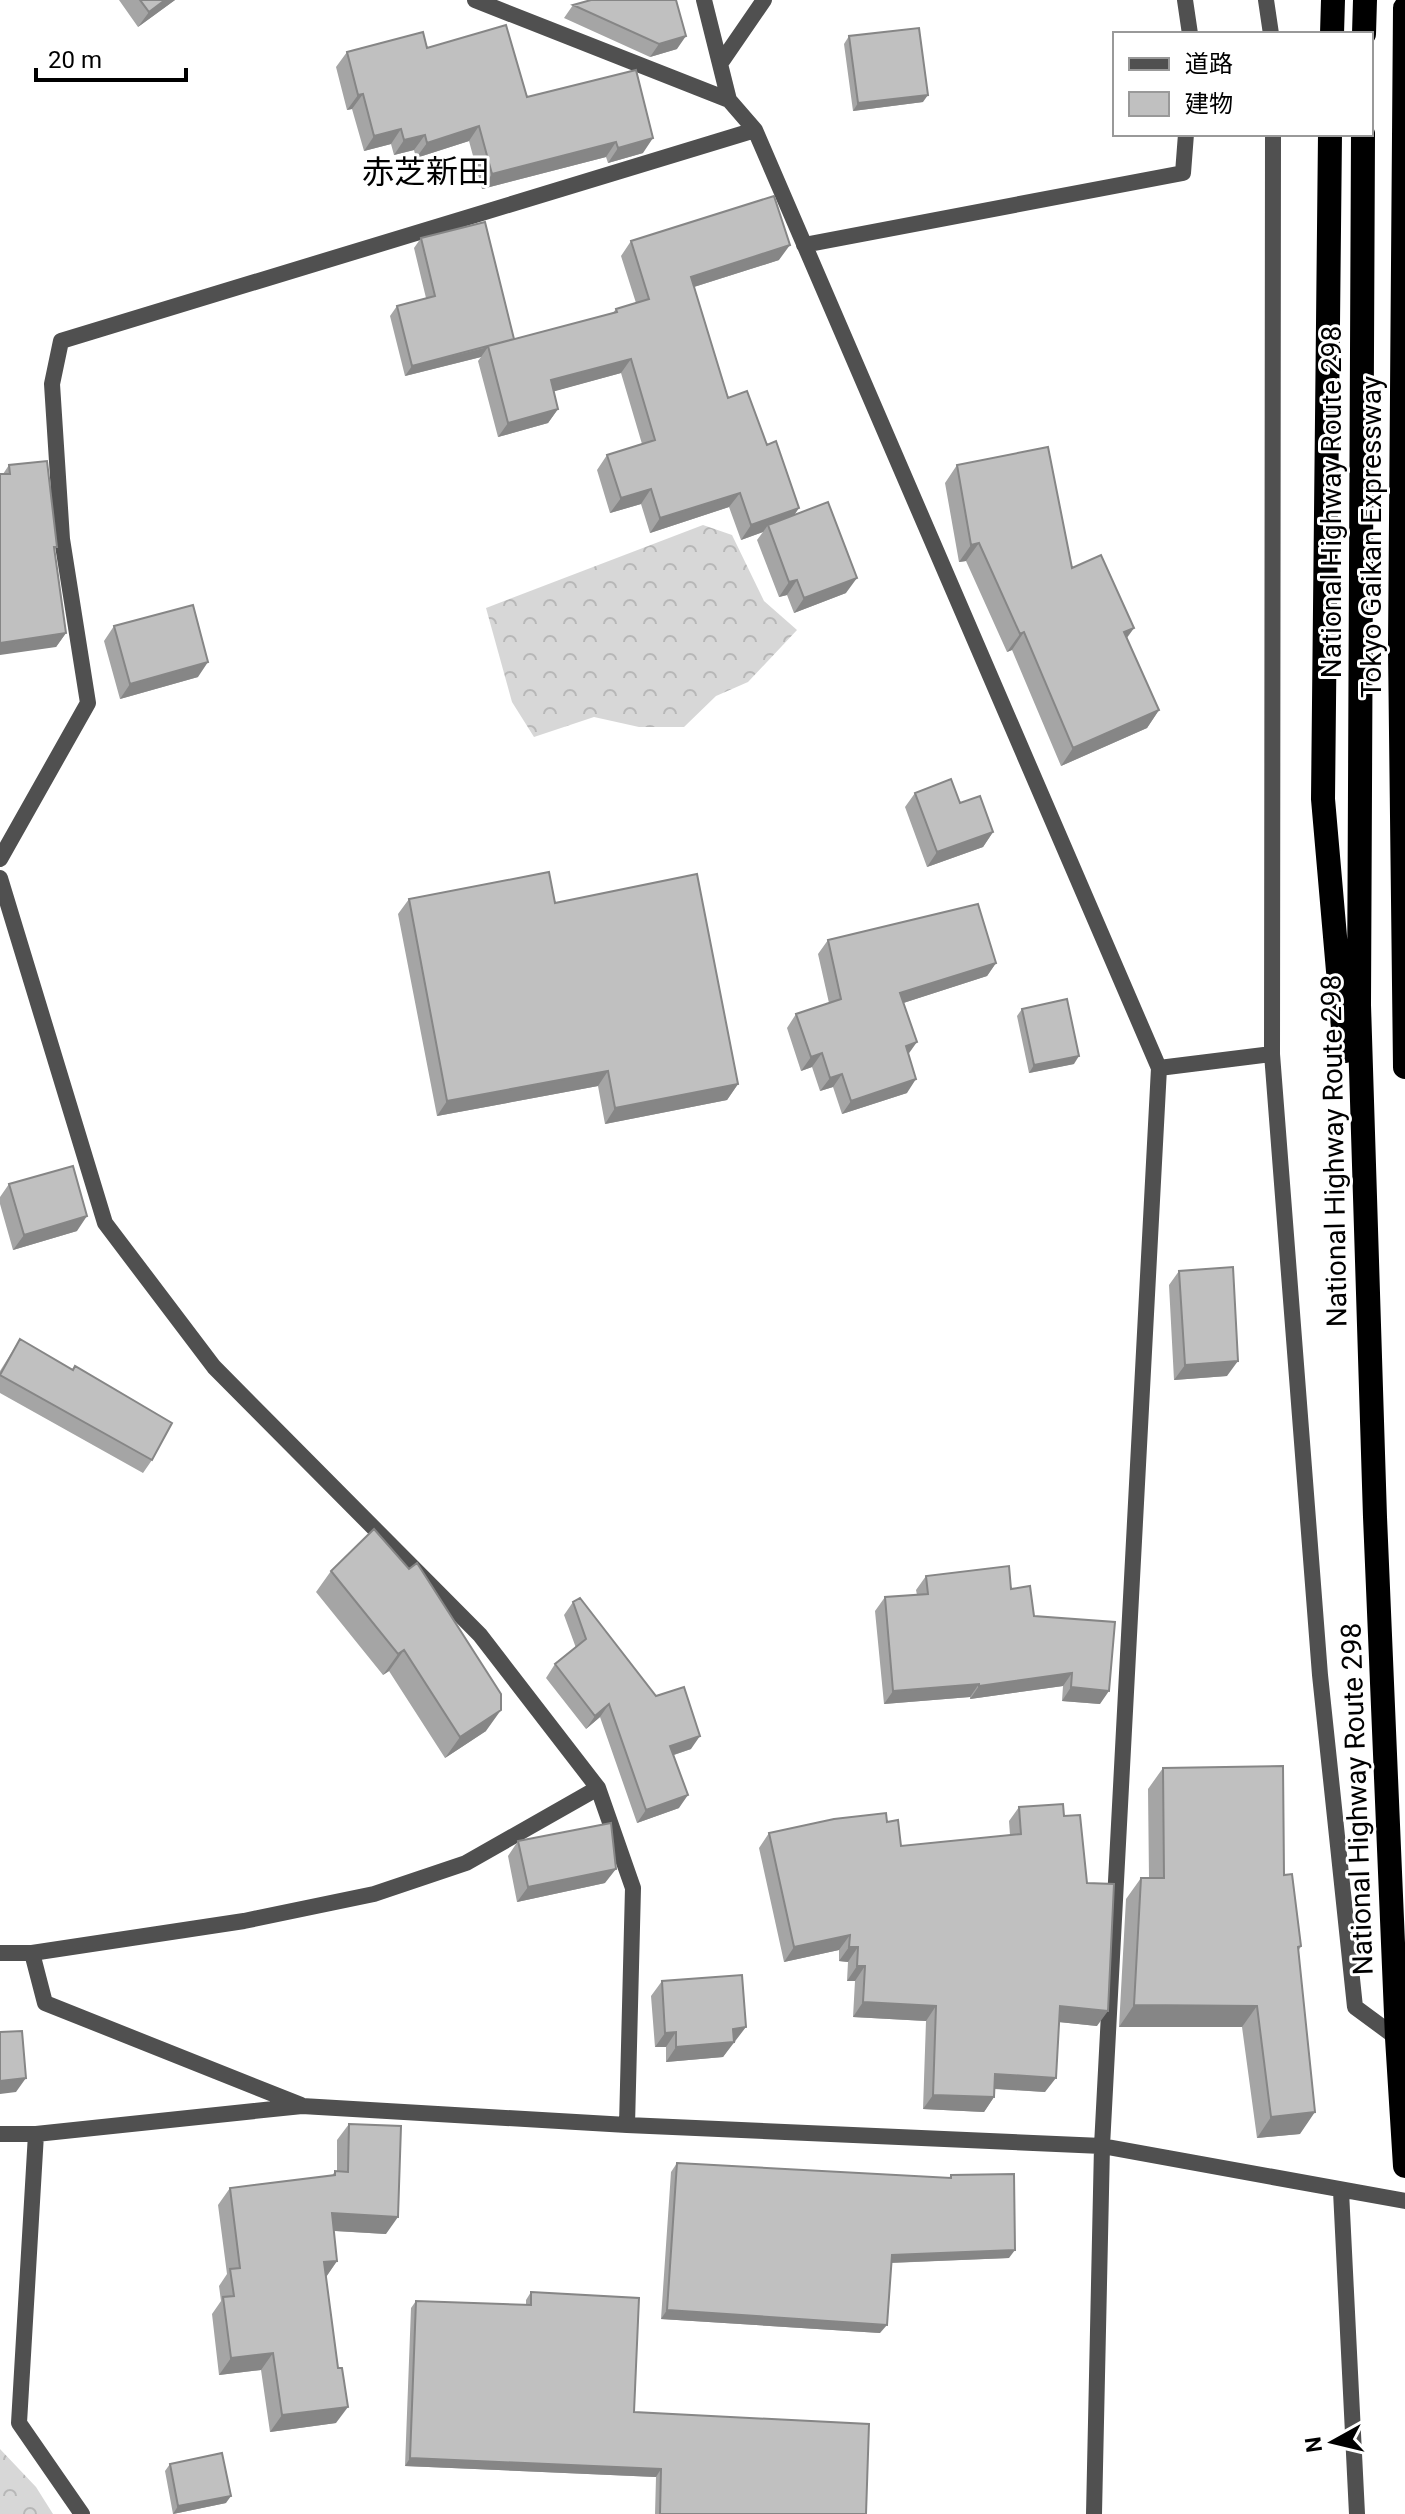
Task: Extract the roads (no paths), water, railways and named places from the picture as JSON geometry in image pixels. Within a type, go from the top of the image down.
[{"type":"highway","points":[[1332,32],[1333,0]]},
{"type":"highway","points":[[1364,32],[1365,0]]},
{"type":"highway","name":"Tokyo Gaikan Expressway","points":[[1405,8],[1400,649],[1405,1067]]},
{"type":"highway","points":[[1330,136],[1323,799],[1368,1306]]},
{"type":"highway","name":"National Highway Route 298","points":[[1363,136],[1359,1005],[1397,2038],[1405,2166]]},
{"type":"street","points":[[475,0],[729,100]]},
{"type":"street","points":[[704,0],[729,100],[755,130],[1159,1068],[1102,2146],[1094,2514]]},
{"type":"street","points":[[720,64],[764,0]]},
{"type":"street","points":[[1185,0],[1190,32]]},
{"type":"street","points":[[1266,0],[1271,32]]},
{"type":"street","points":[[0,859],[88,703],[62,539],[52,384],[61,341],[755,130]]},
{"type":"street","points":[[804,245],[1183,173],[1186,136]]},
{"type":"street","points":[[1273,136],[1272,1054],[1320,1675],[1355,2007],[1397,2038]]},
{"type":"street","points":[[0,878],[105,1223],[214,1367],[480,1635],[598,1788],[633,1888],[627,2125]]},
{"type":"street","points":[[1159,1068],[1272,1054]]},
{"type":"street","points":[[0,1953],[32,1953],[244,1921],[374,1894],[466,1863],[598,1788]]},
{"type":"street","points":[[32,1953],[45,2003],[302,2106]]},
{"type":"street","points":[[0,2134],[36,2134],[302,2106],[627,2125],[1102,2146],[1405,2201]]},
{"type":"street","points":[[36,2134],[19,2423],[82,2514]]},
{"type":"street","points":[[1341,2191],[1357,2514]]},
{"type":"district","name":"赤芝新田","points":[[426,172]]}]
